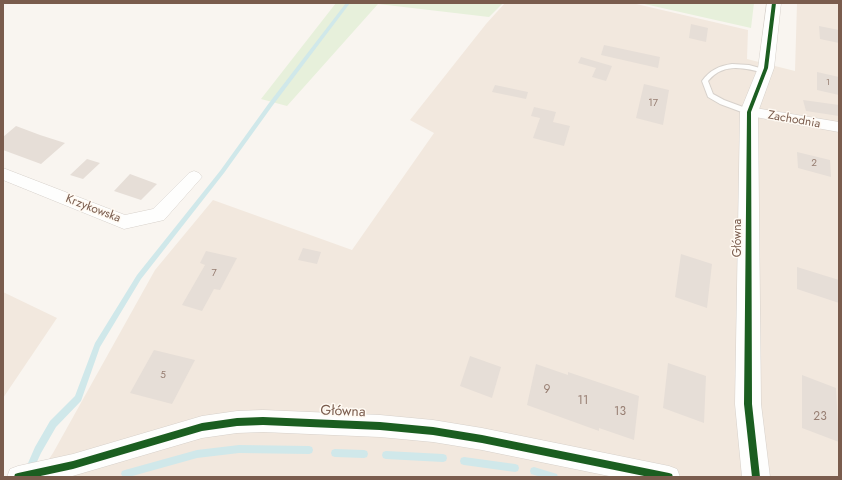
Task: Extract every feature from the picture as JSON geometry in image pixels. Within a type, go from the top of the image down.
[{"type":"street","name":"Główna","points":[[756,477],[748,404],[749,112],[765,71],[774,3]]},
{"type":"street","name":"Zachodnia","points":[[749,112],[839,127]]},
{"type":"street","name":"Krzykowska","points":[[3,174],[124,222],[158,215],[194,177]]},
{"type":"street","name":"Główna","points":[[18,477],[73,465],[202,427],[237,422],[263,421],[380,426],[433,431],[482,439],[669,477]]},
{"type":"lane","points":[[749,112],[722,102],[710,95],[705,81],[710,73],[726,66],[743,66],[765,71]]},
{"type":"shaded area","points":[[505,3],[632,3],[748,30],[747,59],[795,71],[797,3],[839,3],[839,477],[37,477],[53,453],[155,270],[213,200],[352,250],[434,133],[410,120],[486,24]]},
{"type":"shaded area","points":[[3,292],[57,318],[3,398]]},
{"type":"green space","points":[[336,3],[503,3],[489,17],[378,4],[287,106],[261,99]]},
{"type":"green space","points":[[640,3],[754,3],[751,28]]},
{"type":"building","points":[[691,24],[708,28],[706,42],[689,38]]},
{"type":"building","points":[[819,26],[839,30],[839,43],[820,39]]},
{"type":"building","points":[[604,45],[660,57],[658,68],[601,55]]},
{"type":"building","points":[[581,57],[612,66],[606,81],[592,77],[596,68],[578,63]]},
{"type":"building","points":[[817,72],[839,77],[839,95],[817,90]]},
{"type":"building","points":[[644,84],[669,90],[663,125],[636,118]]},
{"type":"building","points":[[495,85],[528,92],[526,99],[492,92]]},
{"type":"building","points":[[803,100],[839,105],[839,116],[806,111]]},
{"type":"building","points":[[534,107],[556,112],[553,122],[570,126],[564,146],[533,138],[540,118],[531,116]]},
{"type":"building","points":[[16,126],[65,143],[41,164],[3,150],[3,137]]},
{"type":"building","points":[[797,152],[830,160],[831,177],[798,168]]},
{"type":"building","points":[[87,159],[100,163],[83,179],[70,175]]},
{"type":"building","points":[[130,174],[157,184],[141,200],[114,191]]},
{"type":"building","points":[[303,248],[321,252],[317,264],[298,260]]},
{"type":"building","points":[[206,251],[237,258],[220,290],[214,289],[202,311],[182,305],[205,265],[200,263]]},
{"type":"building","points":[[681,254],[712,264],[707,308],[675,297]]},
{"type":"building","points":[[797,267],[839,280],[839,303],[797,289]]},
{"type":"building","points":[[154,350],[195,360],[172,404],[130,393]]},
{"type":"building","points":[[470,356],[501,367],[492,398],[460,386]]},
{"type":"building","points":[[668,363],[706,376],[704,423],[663,408]]},
{"type":"building","points":[[536,364],[568,375],[568,372],[639,396],[634,440],[599,428],[599,431],[527,405]]},
{"type":"building","points":[[802,375],[836,388],[839,442],[802,428]]},
{"type":"waterway","points":[[26,477],[38,450],[53,424],[78,398],[97,345],[139,277],[222,172],[271,104],[348,3]]},
{"type":"waterway","points":[[125,474],[197,454],[239,449],[309,450]]},
{"type":"waterway","points":[[335,453],[364,454]]},
{"type":"waterway","points":[[386,455],[443,458]]},
{"type":"waterway","points":[[464,461],[515,468]]},
{"type":"waterway","points":[[534,471],[554,477]]},
{"type":"cycle path","points":[[756,477],[748,404],[749,112],[766,68],[774,3]]},
{"type":"cycle path","points":[[18,477],[73,465],[202,427],[237,422],[263,421],[380,426],[433,431],[482,439],[669,477]]}]
